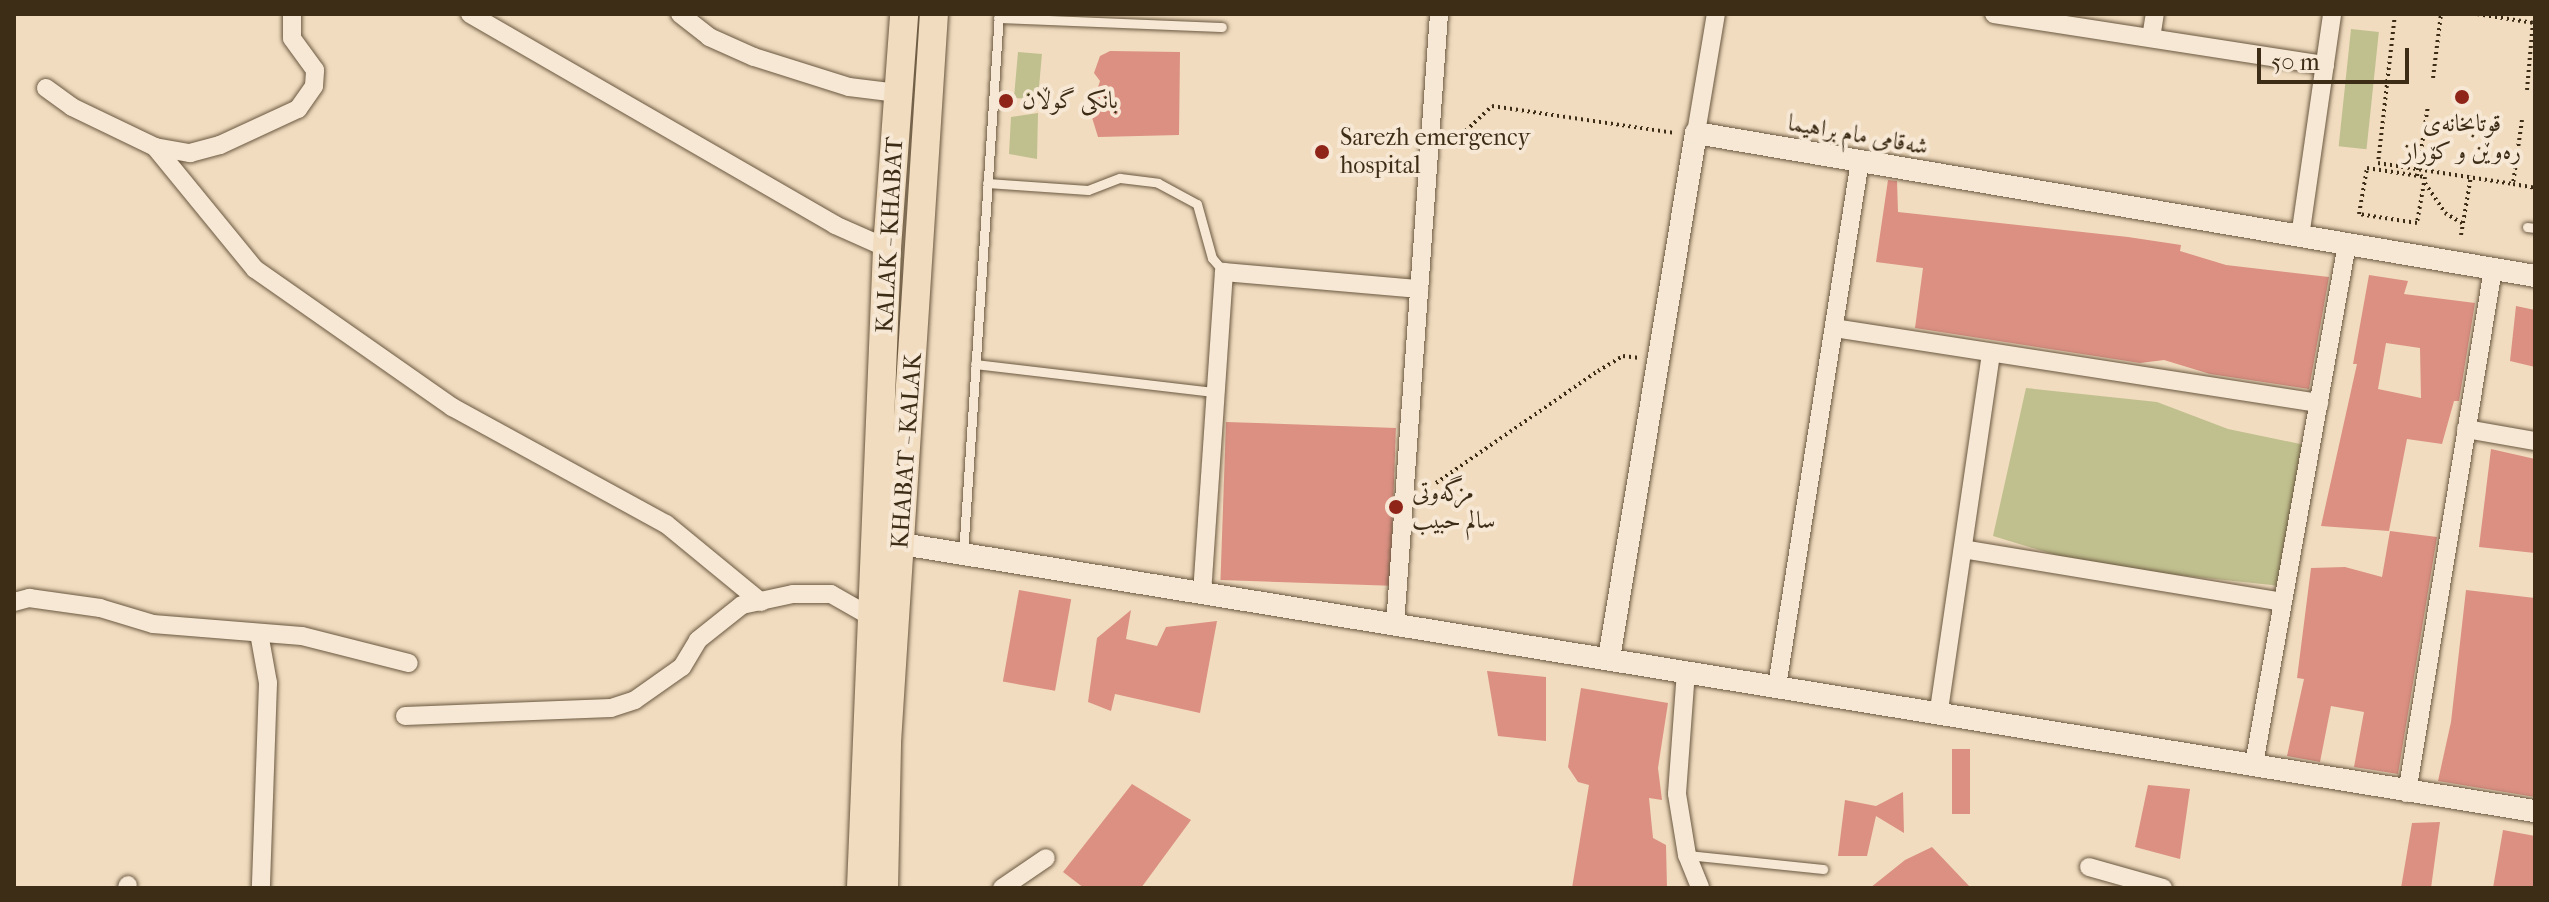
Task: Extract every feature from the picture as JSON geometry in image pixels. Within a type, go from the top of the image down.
[{"type":"main road","name":"KALAK - KHABAT","points":[[861,888],[887,248],[904,14]]},
{"type":"main road","name":"KHABAT - KALAK","points":[[884,888],[887,742],[934,14]]},
{"type":"street","points":[[46,88],[72,107],[155,147],[190,153],[220,145],[298,109],[314,86],[315,70],[292,38],[292,14]]},
{"type":"street","points":[[470,14],[835,225],[887,248]]},
{"type":"street","points":[[680,14],[709,37],[754,57],[849,87],[898,93]]},
{"type":"street","points":[[1395,625],[1439,14]]},
{"type":"street","points":[[1609,658],[1716,14]]},
{"type":"street","points":[[1994,14],[2325,65]]},
{"type":"street","points":[[2151,38],[2155,14]]},
{"type":"street","points":[[2300,237],[2332,14]]},
{"type":"street","name":"شەقامی مام براهیما","points":[[1696,133],[2535,276]]},
{"type":"street","points":[[155,147],[255,269],[452,407],[666,524],[761,602]]},
{"type":"street","points":[[1777,686],[1860,161]]},
{"type":"street","points":[[2254,764],[2347,244]]},
{"type":"street","points":[[2407,793],[2493,269]]},
{"type":"street","points":[[1202,594],[1224,272],[1419,289]]},
{"type":"street","points":[[1834,328],[2319,403]]},
{"type":"street","points":[[1939,710],[1991,354]]},
{"type":"street","points":[[2466,429],[2535,441]]},
{"type":"street","points":[[902,544],[1939,710],[2407,793],[2535,811]]},
{"type":"street","points":[[1963,549],[2283,602]]},
{"type":"street","points":[[405,716],[611,708],[652,690],[682,667],[698,640],[742,605],[793,594],[831,594],[873,618]]},
{"type":"street","points":[[14,602],[40,599],[153,624],[302,636],[409,663]]},
{"type":"street","points":[[259,633],[268,683],[261,888]]},
{"type":"street","points":[[1686,671],[1676,776],[1687,855],[1700,888]]},
{"type":"street","points":[[1002,888],[1046,858]]},
{"type":"street","points":[[2089,867],[2163,888]]},
{"type":"lane","points":[[963,554],[998,16],[1222,27]]},
{"type":"lane","points":[[987,183],[1088,190],[1120,178],[1158,183],[1197,204],[1212,258],[1224,272]]},
{"type":"lane","points":[[975,364],[1215,392]]},
{"type":"lane","points":[[1687,855],[1823,869]]},
{"type":"path","points":[[2395,14],[2378,163],[2535,188]]},
{"type":"path","points":[[2433,78],[2441,14]]},
{"type":"path","points":[[2477,14],[2534,23],[2527,90]]},
{"type":"path","points":[[1457,139],[1492,106],[1696,133]]},
{"type":"path","points":[[2417,176],[2428,106]]},
{"type":"path","points":[[2513,184],[2522,120]]},
{"type":"path","points":[[2425,181],[2417,223],[2359,214],[2367,168],[2417,176],[2425,181],[2445,213],[2463,224]]},
{"type":"path","points":[[2461,235],[2471,176]]},
{"type":"path","points":[[1436,483],[1623,356],[1658,360]]},
{"type":"shaded area","points":[[2351,29],[2379,32],[2367,149],[2339,146]]},
{"type":"shaded area","points":[[1018,52],[1042,54],[1038,100],[1014,98]]},
{"type":"shaded area","points":[[1038,113],[1037,159],[1009,154],[1011,117]]},
{"type":"shaded area","points":[[2026,388],[2157,402],[2228,429],[2305,445],[2281,586],[2092,566],[1993,536]]},
{"type":"building","points":[[1110,51],[1180,52],[1179,135],[1098,137],[1090,111],[1100,81],[1094,73],[1100,56]]},
{"type":"building","points":[[1888,180],[1897,181],[1898,212],[2128,237],[2181,245],[2180,251],[2226,265],[2329,277],[2309,389],[2210,374],[2164,360],[2140,363],[1915,328],[1923,268],[1876,262]]},
{"type":"building","points":[[2369,275],[2408,281],[2404,294],[2475,303],[2459,401],[2454,401],[2442,444],[2407,439],[2389,531],[2321,526],[2357,364],[2353,364]],"holes":[[[2386,343],[2420,348],[2421,398],[2378,389]]]},
{"type":"building","points":[[2516,306],[2535,310],[2535,367],[2510,361]]},
{"type":"building","points":[[1226,422],[1396,428],[1390,586],[1220,580]]},
{"type":"building","points":[[2491,449],[2535,459],[2535,553],[2479,547]]},
{"type":"building","points":[[2390,531],[2437,537],[2398,774],[2354,767],[2364,712],[2331,706],[2320,762],[2287,756],[2304,679],[2297,678],[2311,568],[2345,567],[2382,577]]},
{"type":"building","points":[[1019,590],[1071,599],[1055,691],[1003,682]]},
{"type":"building","points":[[2466,590],[2535,598],[2535,797],[2438,781],[2451,722]]},
{"type":"building","points":[[1131,610],[1126,639],[1157,646],[1166,627],[1217,621],[1200,713],[1115,694],[1111,711],[1088,702],[1097,638]]},
{"type":"building","points":[[1487,671],[1546,677],[1546,741],[1498,736]]},
{"type":"building","points":[[1581,688],[1668,703],[1658,768],[1662,800],[1649,798],[1653,838],[1666,845],[1667,888],[1572,888],[1589,785],[1578,782],[1568,767]]},
{"type":"building","points":[[1952,749],[1970,749],[1970,814],[1952,814]]},
{"type":"building","points":[[1132,784],[1191,820],[1141,888],[1084,888],[1063,872]]},
{"type":"building","points":[[2148,785],[2190,789],[2180,859],[2135,847]]},
{"type":"building","points":[[1903,792],[1904,833],[1876,816],[1867,856],[1838,856],[1845,800],[1876,806]]},
{"type":"building","points":[[2440,822],[2431,888],[2401,888],[2412,823]]},
{"type":"building","points":[[2503,830],[2535,836],[2535,888],[2493,888]]},
{"type":"building","points":[[1932,847],[1971,888],[1870,888],[1905,860]]},
{"type":"place","name":"قوتابخانەی رەوێن و کۆراز","points":[[2462,97]]},
{"type":"place","name":"بانکی گوڵان","points":[[1006,101]]},
{"type":"place","name":"Sarezh emergency hospital","points":[[1322,152]]},
{"type":"place","name":"مزگەوتی سالم حبیب","points":[[1396,507]]}]
